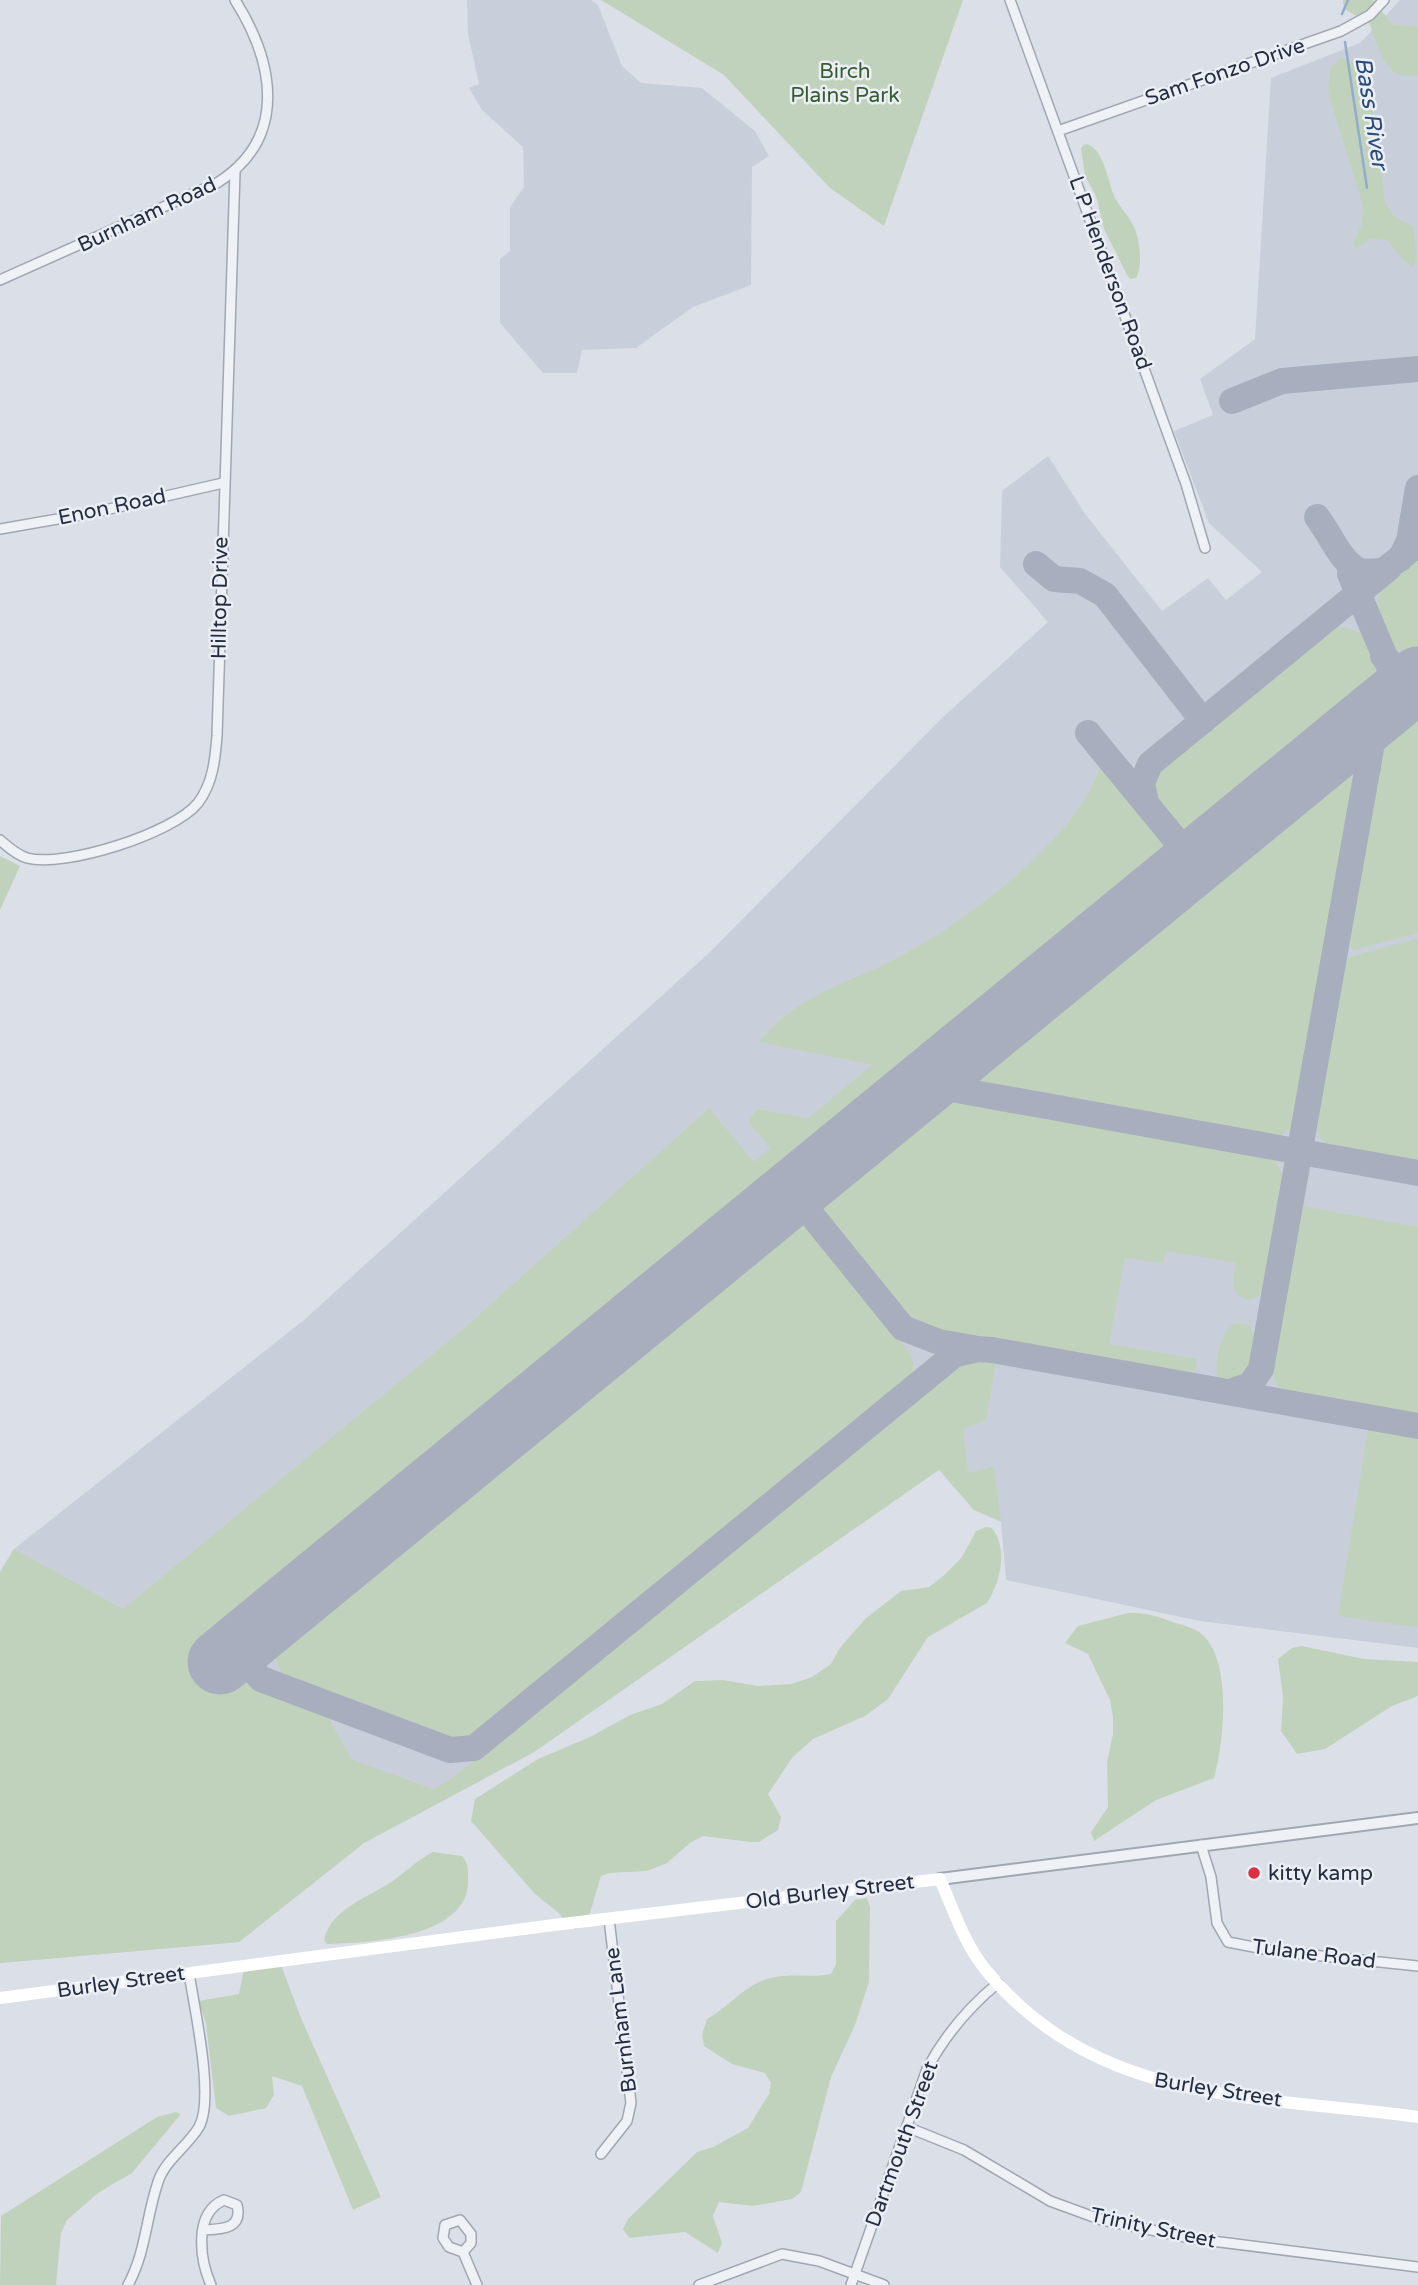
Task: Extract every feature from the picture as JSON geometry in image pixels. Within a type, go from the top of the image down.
[{"type":"main road","name":"Old Burley Street","points":[[242,1966],[940,1879]]},
{"type":"main road","name":"Burley Street","points":[[940,1879],[963,1935],[984,1969],[1028,2011],[1089,2053],[1142,2077],[1235,2096],[1418,2117]]},
{"type":"main road","name":"Burley Street","points":[[0,1998],[242,1966]]},
{"type":"street","name":"Burnham Road","points":[[0,280],[116,230],[235,172],[257,141],[268,107],[269,90],[261,49],[235,0]]},
{"type":"street","name":"L P Henderson Road","points":[[1010,0],[1186,484],[1205,548]]},
{"type":"street","name":"Sam Fonzo Drive","points":[[1058,131],[1341,31],[1370,15],[1384,0]]},
{"type":"street","name":"Hilltop Drive","points":[[0,840],[26,858],[45,860],[70,857],[137,838],[191,810],[205,792],[215,764],[235,172]]},
{"type":"street","name":"Enon Road","points":[[0,529],[92,513],[223,483]]},
{"type":"street","name":"Old Burley Street","points":[[940,1879],[1418,1818]]},
{"type":"street","name":"Tulane Road","points":[[1201,1845],[1211,1877],[1217,1923],[1228,1942],[1274,1951],[1418,1966]]},
{"type":"street","name":"Burnham Lane","points":[[601,2154],[627,2121],[631,2104],[609,1919]]},
{"type":"street","points":[[128,2285],[145,2246],[158,2183],[164,2168],[198,2128],[206,2106],[189,1973]]},
{"type":"street","name":"Dartmouth Street","points":[[851,2285],[926,2069],[937,2050],[976,2002],[998,1983]]},
{"type":"street","name":"Trinity Street","points":[[906,2127],[964,2150],[1050,2202],[1102,2220],[1196,2239],[1418,2267]]},
{"type":"street","points":[[204,2230],[203,2266],[211,2285]]},
{"type":"street","points":[[463,2252],[477,2285]]},
{"type":"street","points":[[699,2285],[782,2254],[819,2261],[884,2285]]},
{"type":"shaded area","points":[[467,0],[591,0],[598,5],[622,66],[641,83],[702,88],[755,131],[769,156],[752,167],[751,285],[693,307],[636,348],[582,350],[577,373],[543,373],[500,323],[500,259],[510,251],[510,207],[524,187],[523,147],[482,110],[469,88],[479,84],[468,34]]},
{"type":"shaded area","points":[[1400,0],[1418,0],[1418,1648],[1200,1621],[1006,1580],[1001,1522],[974,1510],[939,1469],[534,1752],[364,1843],[239,1942],[0,1963],[0,1572],[14,1549],[304,1320],[710,952],[943,717],[1048,622],[1000,567],[1002,491],[1048,456],[1086,515],[1162,611],[1208,578],[1226,600],[1262,572],[1209,523],[1174,431],[1213,415],[1200,379],[1255,339],[1271,78],[1360,43]]},
{"type":"green space","name":"Birch Plains Park","points":[[601,0],[963,0],[884,226],[830,188],[724,75]]},
{"type":"green space","points":[[1343,0],[1373,0],[1392,24],[1418,27],[1418,74],[1406,76],[1397,74],[1390,68],[1384,61],[1369,23],[1344,9]]},
{"type":"green space","points":[[1341,57],[1353,62],[1369,78],[1385,202],[1394,216],[1414,227],[1414,267],[1405,262],[1387,240],[1371,239],[1357,248],[1353,244],[1362,223],[1363,206],[1328,92],[1330,69]]},
{"type":"green space","points":[[1085,144],[1096,150],[1100,156],[1115,197],[1135,230],[1140,260],[1136,278],[1130,279],[1127,275],[1104,229],[1096,196],[1085,176],[1081,148]]},
{"type":"green space","points":[[1418,555],[1418,650],[1402,652],[1389,645],[1377,603],[1385,584]]},
{"type":"green space","points":[[1332,626],[1354,630],[1370,642],[1379,661],[1378,683],[1204,827],[1181,830],[1158,801],[1155,785],[1162,766]]},
{"type":"green space","points":[[1418,707],[1418,933],[1353,950],[1348,944],[1385,743],[1390,732]]},
{"type":"green space","points":[[1101,764],[1162,837],[1164,850],[1157,865],[206,1647],[235,1679],[326,1713],[351,1759],[433,1789],[450,1780],[960,1361],[996,1362],[986,1420],[963,1429],[968,1473],[994,1466],[1001,1521],[974,1510],[939,1470],[534,1752],[364,1843],[239,1942],[0,1963],[0,1572],[14,1549],[123,1609],[462,1330],[709,1108],[754,1162],[770,1148],[750,1124],[750,1118],[757,1109],[808,1118],[872,1065],[759,1042],[774,1026],[806,1002],[922,944],[984,902],[1044,849],[1069,821],[1089,792]]},
{"type":"green space","points":[[1338,774],[1350,775],[1355,786],[1295,1122],[1286,1131],[1279,1136],[1267,1138],[984,1088],[976,1084],[976,1070]]},
{"type":"green space","points":[[0,856],[20,866],[0,910]]},
{"type":"green space","points":[[1418,938],[1418,1165],[1332,1149],[1319,1137],[1317,1119],[1345,961],[1350,957]]},
{"type":"green space","points":[[946,1098],[1273,1157],[1284,1176],[1263,1290],[1256,1298],[1247,1300],[1236,1294],[1233,1281],[1236,1263],[1166,1251],[1163,1263],[1125,1258],[1109,1344],[1197,1359],[1196,1369],[1187,1376],[925,1327],[902,1311],[826,1217],[823,1203],[827,1192],[938,1101]]},
{"type":"green space","points":[[1303,1206],[1418,1227],[1418,1417],[1283,1392],[1277,1386],[1272,1371]]},
{"type":"green space","points":[[786,1226],[803,1226],[812,1234],[907,1349],[914,1365],[911,1380],[471,1740],[456,1742],[282,1675],[275,1657],[279,1642]]},
{"type":"green space","points":[[1236,1323],[1250,1325],[1255,1341],[1246,1375],[1229,1383],[1219,1381],[1219,1349],[1226,1332]]},
{"type":"green space","points":[[1368,1428],[1418,1437],[1418,1628],[1338,1616]]},
{"type":"green space","points":[[992,1528],[997,1536],[1001,1555],[999,1575],[987,1603],[928,1637],[888,1699],[865,1716],[813,1739],[792,1758],[768,1794],[781,1817],[778,1830],[759,1842],[703,1836],[690,1843],[667,1863],[647,1871],[609,1873],[601,1876],[590,1913],[576,1930],[535,1894],[471,1821],[475,1799],[538,1759],[590,1737],[630,1715],[662,1704],[695,1681],[723,1680],[757,1686],[791,1684],[812,1677],[831,1664],[839,1649],[865,1619],[901,1591],[929,1587],[962,1557],[976,1531]]},
{"type":"green space","points":[[1128,1613],[1159,1618],[1192,1628],[1204,1636],[1219,1665],[1222,1684],[1221,1745],[1214,1778],[1156,1800],[1094,1841],[1091,1832],[1108,1807],[1107,1762],[1113,1734],[1113,1717],[1110,1700],[1088,1654],[1065,1643],[1078,1626]]},
{"type":"green space","points":[[1302,1646],[1364,1659],[1418,1662],[1418,1696],[1392,1706],[1325,1749],[1297,1754],[1281,1731],[1283,1697],[1278,1659],[1292,1648]]},
{"type":"green space","points":[[433,1852],[462,1856],[467,1865],[468,1881],[464,1900],[452,1915],[413,1934],[366,1942],[327,1944],[324,1940],[328,1929],[344,1911]]},
{"type":"green space","points":[[867,1898],[870,1907],[869,1982],[855,2025],[831,2077],[801,2192],[792,2199],[753,2206],[719,2202],[713,2216],[722,2243],[718,2253],[685,2232],[629,2238],[623,2229],[628,2219],[697,2152],[713,2147],[748,2128],[769,2094],[771,2083],[765,2073],[732,2064],[704,2046],[702,2035],[707,2019],[762,1981],[786,1976],[831,1974],[836,1964],[836,1921],[855,1900]]},
{"type":"green space","points":[[281,1965],[301,2018],[381,2197],[353,2210],[302,2086],[272,2076],[274,2095],[266,2108],[229,2116],[216,2108],[206,2024],[199,2001],[239,1994],[244,1969]]},
{"type":"green space","points":[[176,2112],[181,2114],[132,2173],[98,2193],[67,2220],[61,2233],[56,2285],[0,2285],[1,2216],[157,2117]]},
{"type":"waterway","name":"Bass River","points":[[1342,14],[1348,0]]},
{"type":"waterway","name":"Bass River","points":[[1345,42],[1367,188]]},
{"type":"taxiway","points":[[1232,401],[1282,381],[1418,369]]},
{"type":"taxiway","points":[[1400,559],[1409,541],[1418,488]]},
{"type":"taxiway","points":[[1317,517],[1347,562],[1361,572],[1383,571],[1418,544]]},
{"type":"taxiway","points":[[1036,564],[1054,579],[1080,581],[1105,595],[1203,721]]},
{"type":"taxiway","points":[[1146,803],[1142,783],[1150,764],[1389,568]]},
{"type":"taxiway","points":[[1350,574],[1391,671],[1392,686],[1383,708]]},
{"type":"taxiway","points":[[1383,656],[1397,668],[1418,671]]},
{"type":"taxiway","points":[[1230,1392],[1250,1385],[1261,1369],[1375,726],[1387,705]]},
{"type":"taxiway","points":[[1088,733],[1180,845],[1184,857],[1180,874]]},
{"type":"taxiway","points":[[1331,751],[1354,748],[1363,755],[1368,767]]},
{"type":"taxiway","points":[[1180,845],[1193,853],[1209,850]]},
{"type":"taxiway","points":[[924,1084],[1418,1173]]},
{"type":"taxiway","points":[[793,1192],[903,1328],[939,1342],[973,1348]]},
{"type":"taxiway","points":[[252,1637],[247,1664],[261,1679],[450,1750],[474,1748],[954,1355],[978,1349],[1418,1426]]},
{"type":"runway","points":[[220,1662],[1418,679]]},
{"type":"place","name":"kitty kamp","points":[[1254,1873]]}]
